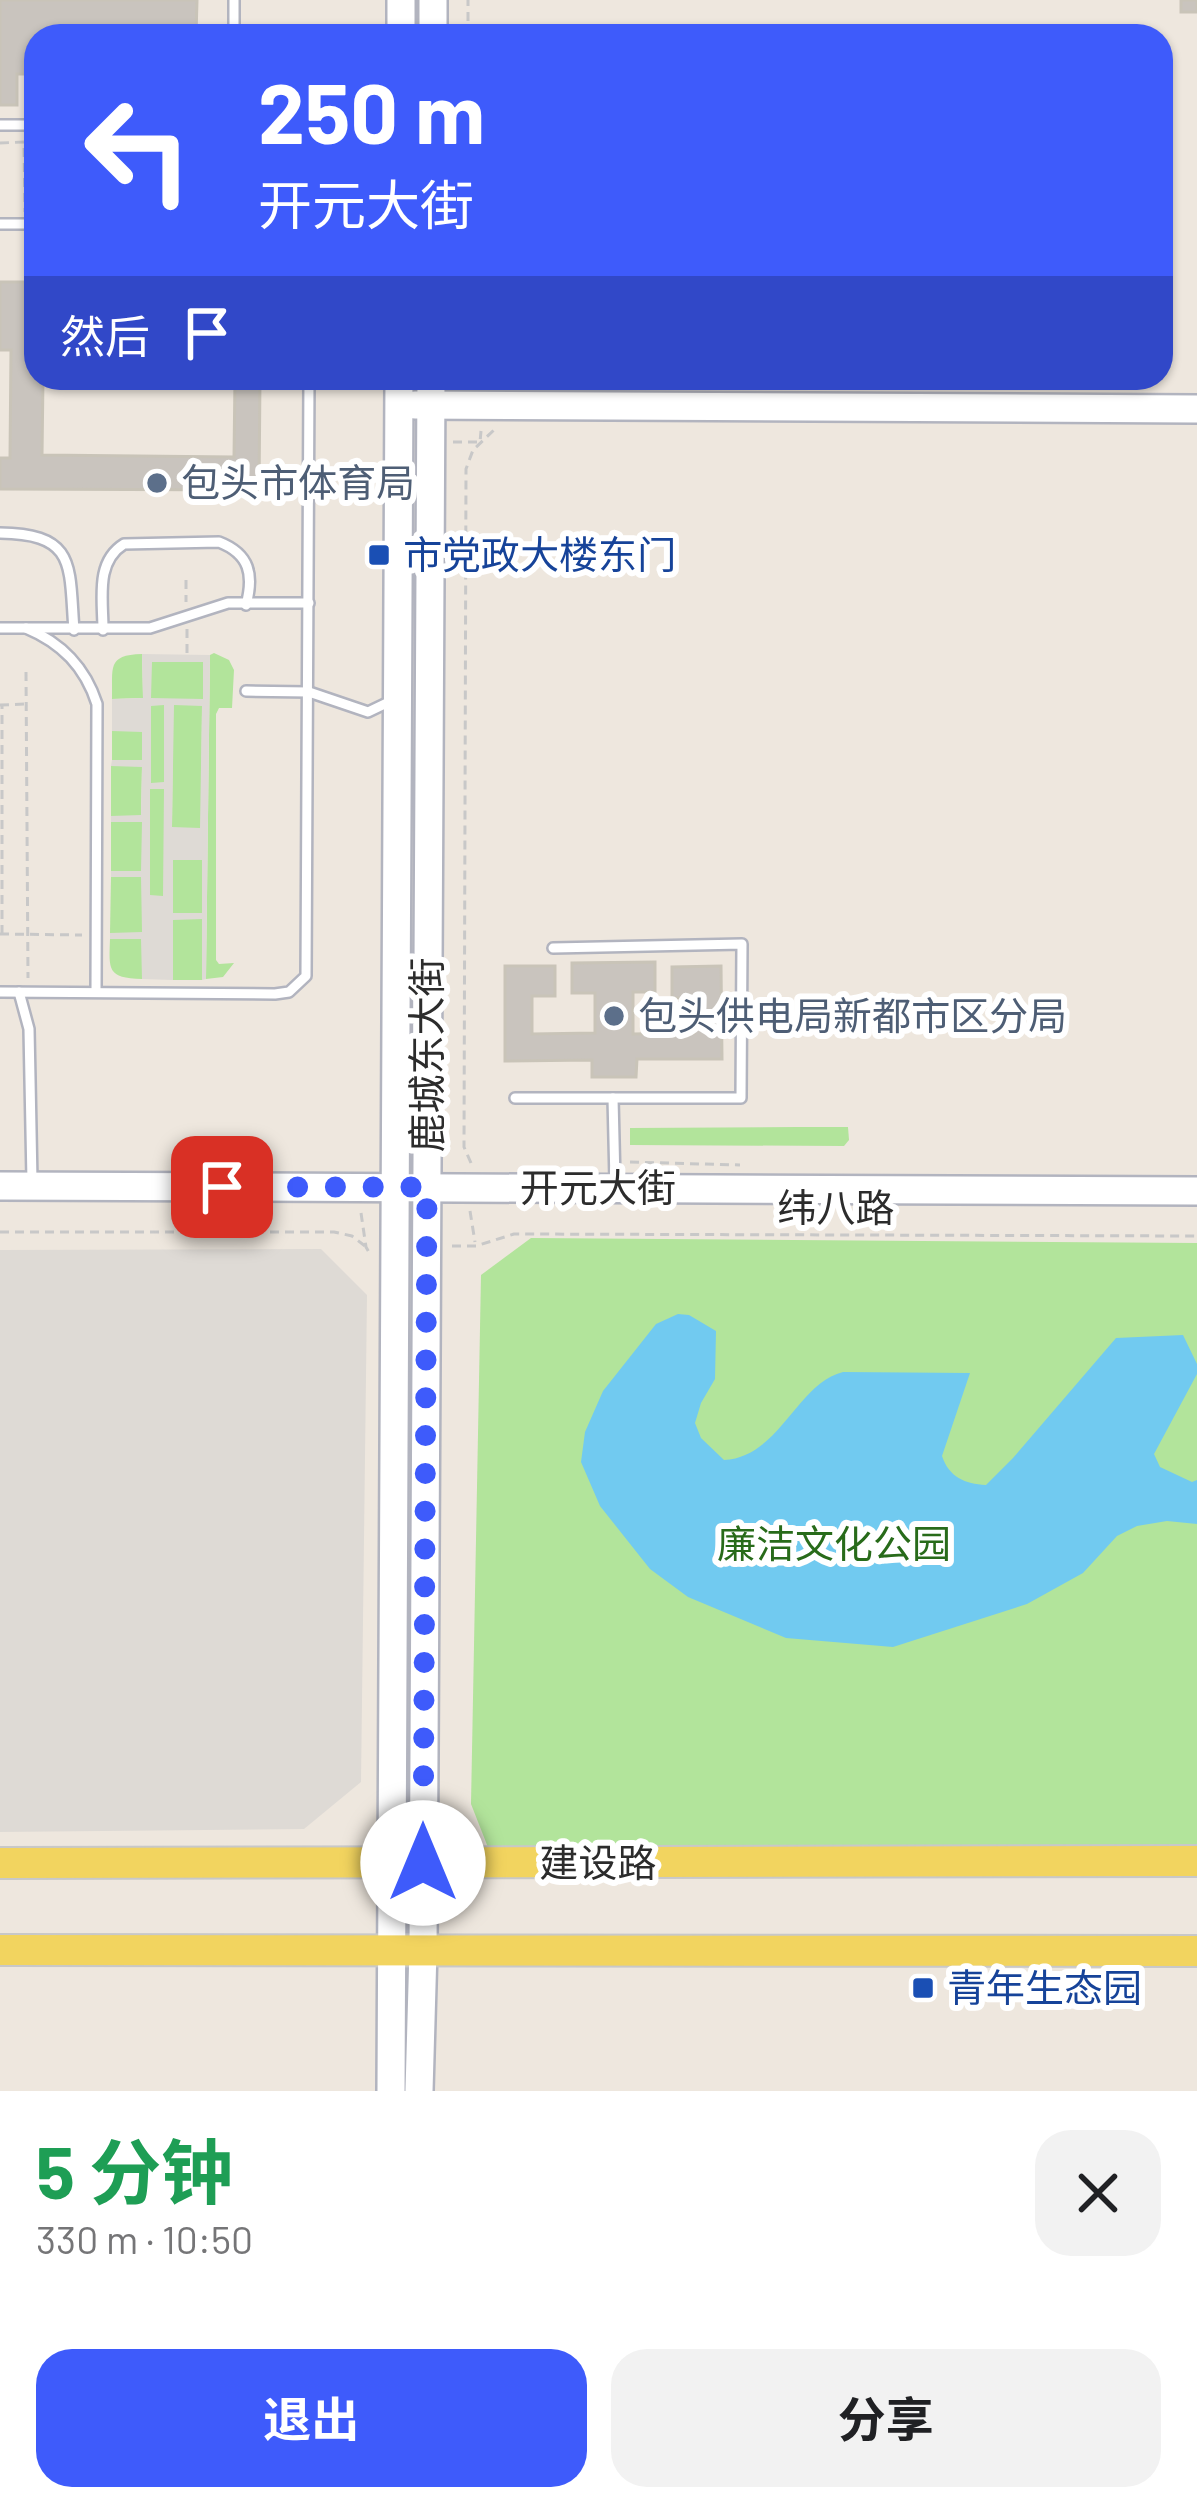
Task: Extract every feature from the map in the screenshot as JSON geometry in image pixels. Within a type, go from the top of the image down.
[{"type":"main road","points":[[399,391],[1197,409]]},
{"type":"main road","name":"鹿城东大街","points":[[391,2091],[399,391]]},
{"type":"main road","name":"鹿城东大街","points":[[419,2091],[431,392]]},
{"type":"main road","name":"开元大街","points":[[11,1186],[1197,1191]]},
{"type":"main road","name":"建设路","points":[[0,1863],[1197,1861]]},
{"type":"main road","points":[[0,1950],[1197,1952]]},
{"type":"lane","points":[[0,992],[275,994],[289,992],[302,982],[308,970],[309,390]]},
{"type":"lane","points":[[0,533],[37,536],[62,556],[69,570],[74,629]]},
{"type":"lane","points":[[103,630],[104,569],[124,544],[229,545],[250,568],[246,605]]},
{"type":"lane","points":[[0,628],[150,628],[228,603],[309,603]]},
{"type":"lane","points":[[26,628],[70,655],[97,704],[96,992]]},
{"type":"lane","points":[[246,692],[308,692],[368,712],[398,697]]},
{"type":"lane","points":[[515,1098],[741,1098],[742,944],[553,948]]},
{"type":"lane","points":[[11,1186],[32,1183],[29,1029],[19,992]]},
{"type":"lane","points":[[613,1098],[616,1188]]},
{"type":"path","points":[[476,1169],[464,1147],[466,469],[480,442]]},
{"type":"path","points":[[26,672],[28,980]]},
{"type":"path","points":[[26,704],[1,705],[1,934],[97,935]]},
{"type":"path","points":[[0,1232],[334,1232],[352,1236],[366,1247]]},
{"type":"path","name":"纬八路","points":[[476,1246],[514,1234],[1197,1236]]},
{"type":"green space","points":[[142,654],[143,698],[112,699],[114,665],[122,657]]},
{"type":"green space","points":[[210,655],[229,660],[234,670],[232,708],[219,708],[216,714],[216,960],[234,963],[223,977],[206,979]]},
{"type":"green space","points":[[151,662],[203,662],[203,699],[151,699]]},
{"type":"green space","points":[[151,705],[165,705],[164,783],[150,783]]},
{"type":"green space","points":[[173,705],[202,705],[201,828],[172,828]]},
{"type":"green space","points":[[112,731],[142,731],[142,761],[112,760]]},
{"type":"green space","points":[[111,766],[142,766],[141,816],[111,816]]},
{"type":"green space","points":[[150,788],[164,789],[164,896],[150,896]]},
{"type":"green space","points":[[111,822],[142,822],[142,871],[111,871]]},
{"type":"green space","points":[[202,859],[202,913],[173,913],[173,860]]},
{"type":"green space","points":[[111,877],[142,877],[142,933],[110,933]]},
{"type":"green space","points":[[173,919],[202,919],[202,980],[173,980]]},
{"type":"green space","points":[[110,939],[142,939],[142,979],[116,974]]},
{"type":"green space","points":[[848,1127],[849,1140],[844,1146],[630,1145],[630,1128]]},
{"type":"green space","name":"廉洁文化公园","points":[[531,1238],[1197,1243],[1197,1847],[489,1850],[471,1804],[481,1275]]},
{"type":"shaded area","points":[[142,654],[210,655],[206,979],[202,980],[202,919],[173,920],[173,980],[142,979],[141,939],[110,939],[110,933],[142,932],[141,877],[111,877],[111,871],[141,871],[142,822],[111,822],[111,816],[141,815],[142,767],[111,766],[112,760],[142,760],[142,732],[112,731],[112,699],[143,698]],"holes":[[[152,662],[203,662],[203,699],[151,698]],[[164,705],[164,782],[151,783],[151,706]],[[174,705],[202,706],[200,828],[172,827]],[[150,789],[164,789],[163,896],[150,895]],[[173,860],[202,860],[202,913],[173,913]]]},
{"type":"shaded area","points":[[321,1249],[367,1295],[361,1782],[304,1829],[0,1832],[0,1250]]},
{"type":"water","points":[[678,1314],[716,1331],[715,1379],[695,1423],[701,1438],[724,1460],[760,1447],[813,1390],[843,1372],[970,1373],[942,1456],[959,1478],[986,1485],[1116,1338],[1183,1335],[1197,1374],[1154,1454],[1160,1467],[1197,1480],[1197,1524],[1167,1521],[1137,1526],[1117,1536],[1083,1573],[1027,1604],[893,1647],[786,1638],[688,1597],[650,1569],[600,1506],[581,1462],[585,1432],[603,1391],[656,1324]]},
{"type":"building","points":[[0,0],[197,0],[196,24],[24,24],[24,74],[17,74],[17,105],[0,105]]},
{"type":"building","points":[[1181,0],[1197,0],[1197,12],[1181,12]]},
{"type":"building","points":[[0,282],[24,282],[24,390],[43,390],[42,455],[234,457],[235,390],[260,390],[259,490],[0,489],[0,458],[10,458],[11,350],[0,350]]},
{"type":"building","name":"包头供电局新都市区分局","points":[[655,962],[655,992],[633,992],[633,1034],[694,1033],[694,998],[672,998],[672,967],[721,966],[722,1059],[637,1059],[636,1077],[592,1077],[592,1060],[505,1061],[505,966],[555,966],[555,996],[532,996],[532,1034],[595,1033],[595,993],[572,993],[572,963]]},
{"type":"place","name":"包头市体育局","points":[[157,483]]},
{"type":"place","name":"市党政大楼东门","points":[[379,555]]},
{"type":"place","name":"包头供电局新都市区分局","points":[[614,1016]]},
{"type":"place","name":"青年生态园","points":[[923,1988]]},
{"type":"route","points":[[222,1187],[427,1187],[423,1863]]}]
